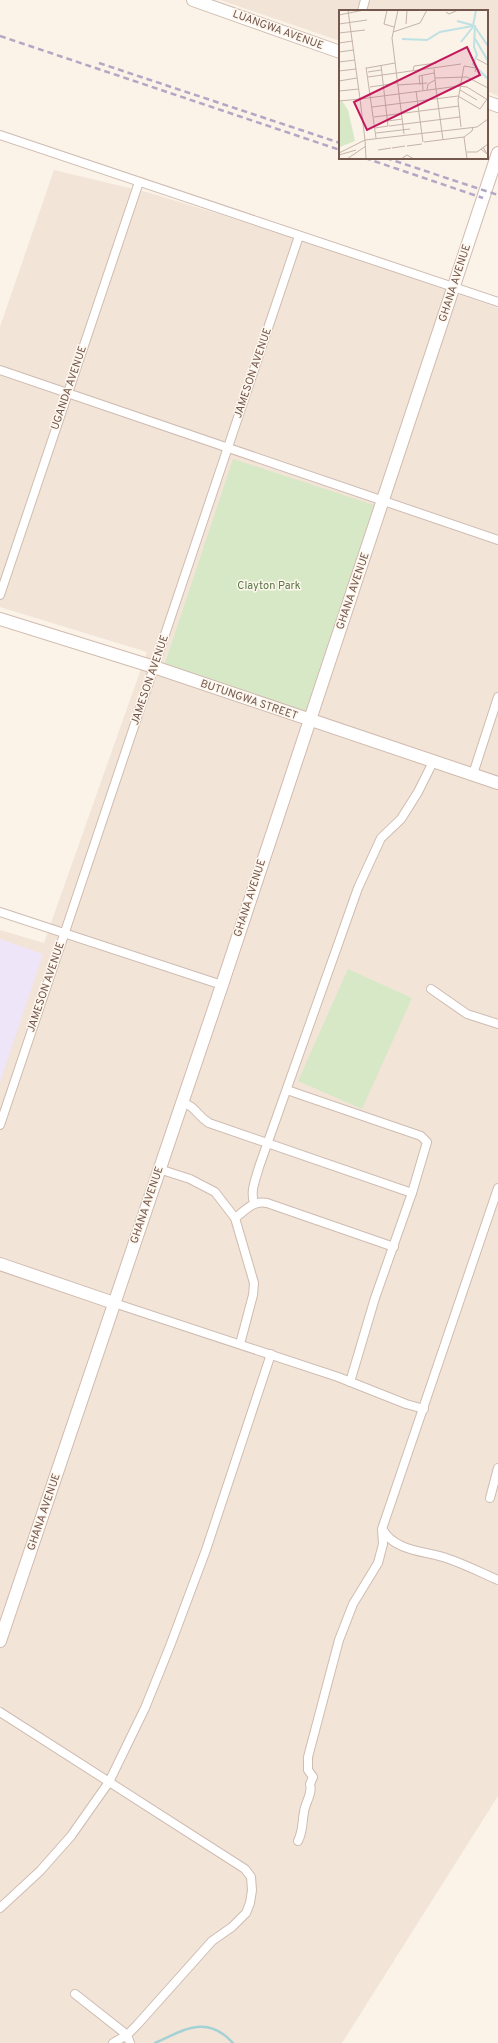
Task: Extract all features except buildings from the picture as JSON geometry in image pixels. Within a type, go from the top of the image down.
[{"type":"main road","name":"LUANGWA AVENUE","points":[[193,0],[339,52]]},
{"type":"main road","points":[[488,102],[498,106]]},
{"type":"main road","name":"GHANA AVENUE","points":[[0,1642],[181,1102],[222,985],[498,154]]},
{"type":"main road","name":"BUTUNGWA STREET","points":[[0,619],[154,667],[498,783]]},
{"type":"main road","points":[[0,1264],[114,1303]]},
{"type":"street","points":[[362,10],[365,0]]},
{"type":"street","points":[[0,135],[498,302]]},
{"type":"street","name":"UGANDA AVENUE","points":[[0,595],[139,182]]},
{"type":"street","name":"JAMESON AVENUE","points":[[0,1125],[299,236]]},
{"type":"street","points":[[0,370],[498,540]]},
{"type":"street","points":[[473,774],[498,697]]},
{"type":"street","points":[[254,1203],[252,1196],[253,1187],[358,888],[381,838],[401,819],[418,792],[433,762]]},
{"type":"street","points":[[0,912],[222,985]]},
{"type":"street","points":[[431,989],[467,1014],[498,1024]]},
{"type":"street","points":[[287,1090],[424,1138],[427,1146],[394,1247],[375,1298],[350,1382]]},
{"type":"street","points":[[181,1102],[192,1105],[203,1120],[209,1123],[338,1169],[412,1193]]},
{"type":"street","points":[[159,1168],[190,1179],[215,1192],[235,1218],[254,1283],[253,1296],[240,1344]]},
{"type":"street","points":[[298,1841],[304,1824],[304,1812],[312,1788],[310,1784],[313,1777],[308,1770],[308,1757],[339,1640],[353,1604],[378,1563],[383,1544],[382,1529],[498,1188]]},
{"type":"street","points":[[235,1218],[254,1203],[260,1201],[267,1202],[394,1247]]},
{"type":"street","points":[[114,1303],[271,1354],[424,1409]]},
{"type":"street","points":[[0,1908],[40,1871],[66,1842],[109,1782],[145,1708],[170,1646],[206,1550],[271,1354]]},
{"type":"street","points":[[490,1498],[498,1468]]},
{"type":"street","points":[[382,1529],[394,1542],[422,1553],[449,1558],[498,1580]]},
{"type":"street","points":[[0,1712],[245,1869],[251,1877],[252,1890],[250,1903],[246,1913],[232,1927],[212,1941],[137,2026],[113,2043]]},
{"type":"street","points":[[75,1994],[126,2035],[130,2043]]},
{"type":"shaded area","points":[[220,0],[498,0],[498,96],[488,91],[488,10],[339,10],[339,41]]},
{"type":"shaded area","points":[[54,170],[150,193],[280,233],[498,308],[498,1796],[342,2043],[0,2043],[0,930],[44,943],[147,652],[0,607],[0,327]]},
{"type":"shaded area","points":[[0,939],[43,954],[0,1082]]},
{"type":"green space","name":"Clayton Park","points":[[233,459],[374,505],[305,713],[164,666]]},
{"type":"green space","points":[[348,969],[412,998],[362,1109],[298,1081]]},
{"type":"waterway","points":[[155,2043],[176,2033],[195,2027],[214,2029],[223,2034],[233,2043]]},
{"type":"railway","points":[[0,36],[339,150]]},
{"type":"railway","points":[[99,63],[339,143]]},
{"type":"railway","points":[[368,159],[483,198]]},
{"type":"railway","points":[[389,159],[498,195]]}]
